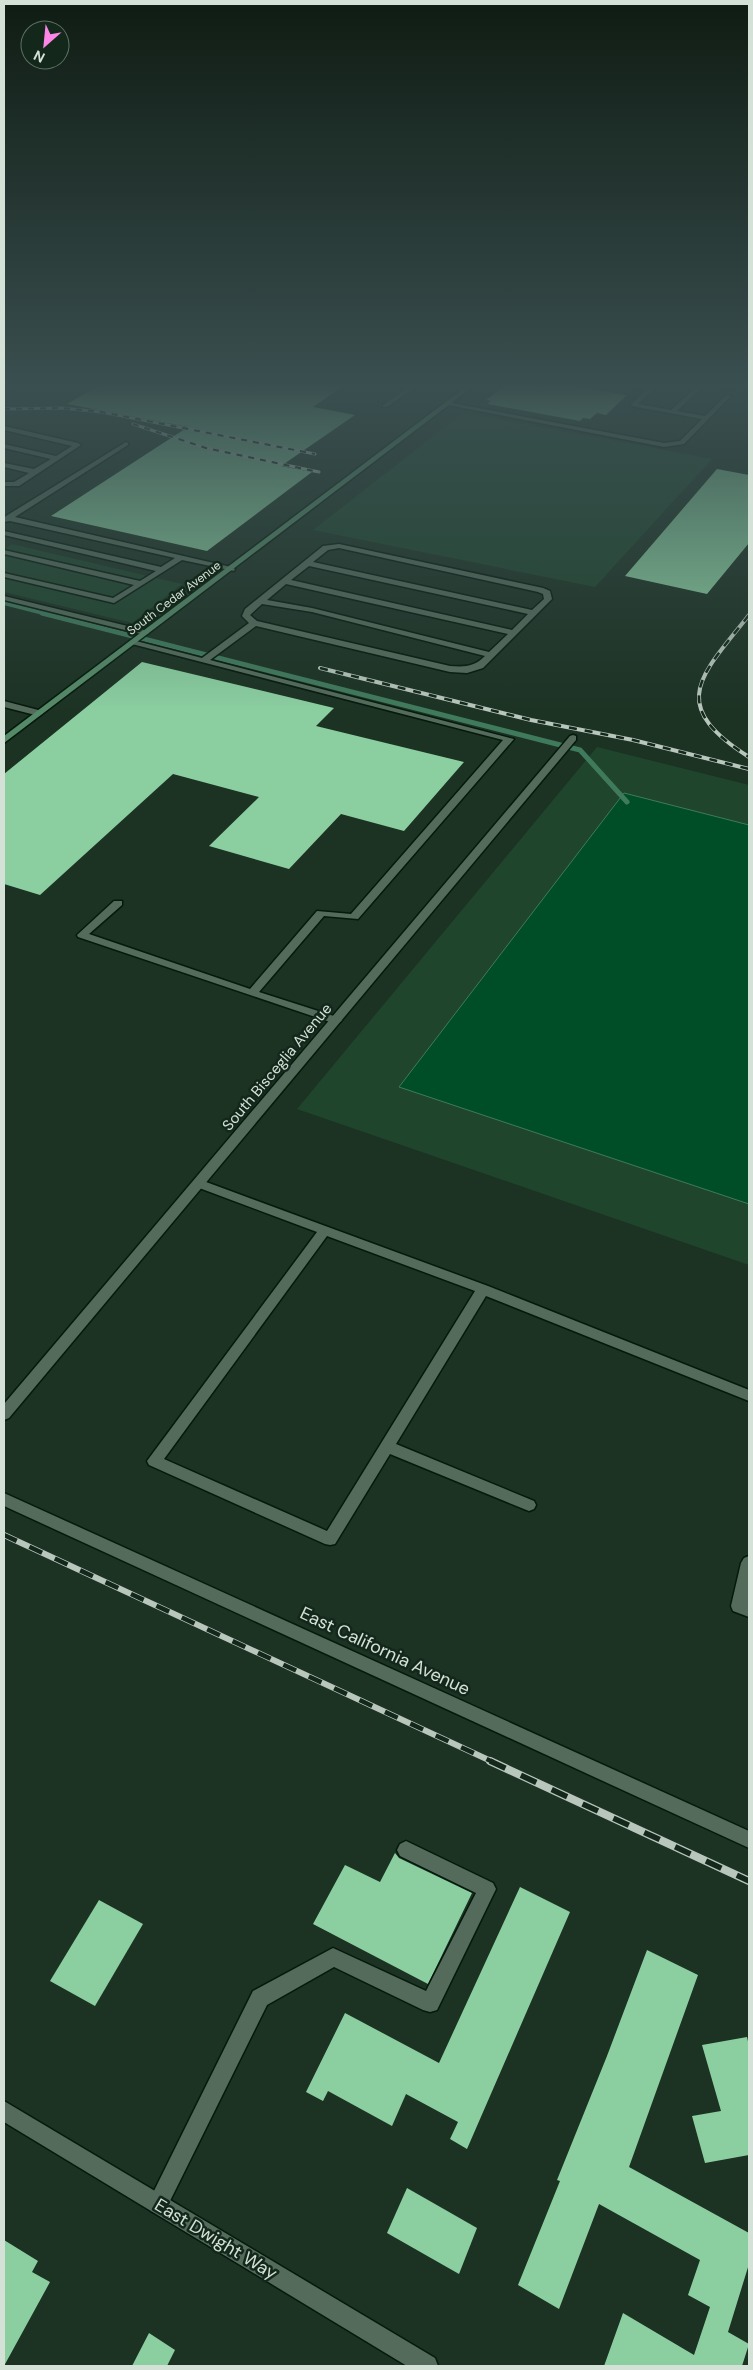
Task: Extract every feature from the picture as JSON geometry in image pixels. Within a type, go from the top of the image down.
[{"type":"main road","name":"South Cedar Avenue","points":[[4,740],[331,493]]},
{"type":"street","points":[[7,520],[50,493]]},
{"type":"street","points":[[4,508],[19,512]]},
{"type":"street","points":[[7,520],[231,569]]},
{"type":"street","points":[[4,532],[162,570]]},
{"type":"street","points":[[339,546],[540,590],[547,593],[548,599],[480,666],[467,670],[450,669],[254,623],[246,616],[248,611],[284,581],[326,548],[339,546]]},
{"type":"street","points":[[4,552],[141,584]]},
{"type":"street","points":[[4,574],[114,601],[182,557]]},
{"type":"street","points":[[306,563],[534,613]]},
{"type":"street","points":[[284,581],[515,632]]},
{"type":"street","points":[[4,598],[145,633]]},
{"type":"street","points":[[260,601],[312,610],[492,655]]},
{"type":"street","points":[[204,661],[254,623]]},
{"type":"street","points":[[132,643],[509,739],[354,917],[321,913],[252,993]]},
{"type":"street","points":[[4,704],[39,714]]},
{"type":"street","name":"South Bisceglia Avenue","points":[[4,1414],[574,738]]},
{"type":"street","points":[[118,903],[82,935],[336,1020]]},
{"type":"street","points":[[198,1183],[483,1289],[749,1396]]},
{"type":"street","points":[[324,1230],[154,1461],[330,1539],[483,1289]]},
{"type":"street","points":[[386,1447],[529,1505]]},
{"type":"street","name":"East California Avenue","points":[[4,1500],[749,1840]]},
{"type":"street","points":[[749,1563],[738,1606],[749,1610]]},
{"type":"street","points":[[158,2204],[260,1998],[333,1957],[430,2003],[486,1889],[406,1850]]},
{"type":"street","name":"East Dwight Way","points":[[4,2111],[428,2366]]},
{"type":"shaded area","points":[[361,493],[681,493],[595,587],[313,530]]},
{"type":"shaded area","points":[[12,544],[182,584],[132,623],[4,592],[4,550]]},
{"type":"shaded area","points":[[597,747],[749,785],[749,1265],[297,1109]]},
{"type":"shaded area","points":[[624,793],[749,825],[749,1204],[399,1087]]},
{"type":"building","points":[[87,493],[285,493],[207,551],[51,516]]},
{"type":"building","points":[[697,493],[749,493],[749,543],[707,594],[625,576]]},
{"type":"building","points":[[142,662],[334,708],[316,726],[464,762],[404,831],[341,814],[289,869],[209,846],[259,797],[173,774],[40,895],[4,884],[4,774]]},
{"type":"building","points":[[395,1853],[399,1858],[472,1893],[428,1984],[313,1924],[345,1865],[380,1882]]},
{"type":"building","points":[[520,1887],[570,1912],[467,2149],[450,2139],[458,2122],[406,2094],[392,2126],[328,2091],[323,2101],[306,2092],[345,2013],[439,2063]]},
{"type":"building","points":[[99,1900],[143,1924],[95,2006],[50,1981]]},
{"type":"building","points":[[647,1950],[698,1975],[629,2167],[749,2233],[749,2264],[728,2332],[749,2344],[742,2366],[604,2366],[623,2313],[694,2355],[710,2307],[688,2295],[700,2260],[599,2204],[559,2309],[518,2285],[560,2181],[557,2180]]},
{"type":"building","points":[[747,2037],[749,2046],[749,2155],[705,2163],[692,2116],[721,2111],[702,2045]]},
{"type":"building","points":[[407,2188],[477,2228],[459,2274],[387,2233]]},
{"type":"building","points":[[4,2240],[38,2261],[32,2272],[50,2282],[4,2366]]},
{"type":"building","points":[[149,2333],[175,2350],[167,2366],[132,2366]]},
{"type":"waterway","points":[[4,603],[47,614]]},
{"type":"waterway","points":[[42,613],[580,750],[627,802]]},
{"type":"railway","points":[[749,615],[717,655],[706,672],[700,689],[700,705],[707,721],[723,738],[749,757]]},
{"type":"railway","points":[[320,668],[531,720],[633,740],[749,769]]},
{"type":"railway","points":[[4,1535],[493,1762]]},
{"type":"railway","points":[[490,1761],[749,1881]]}]
